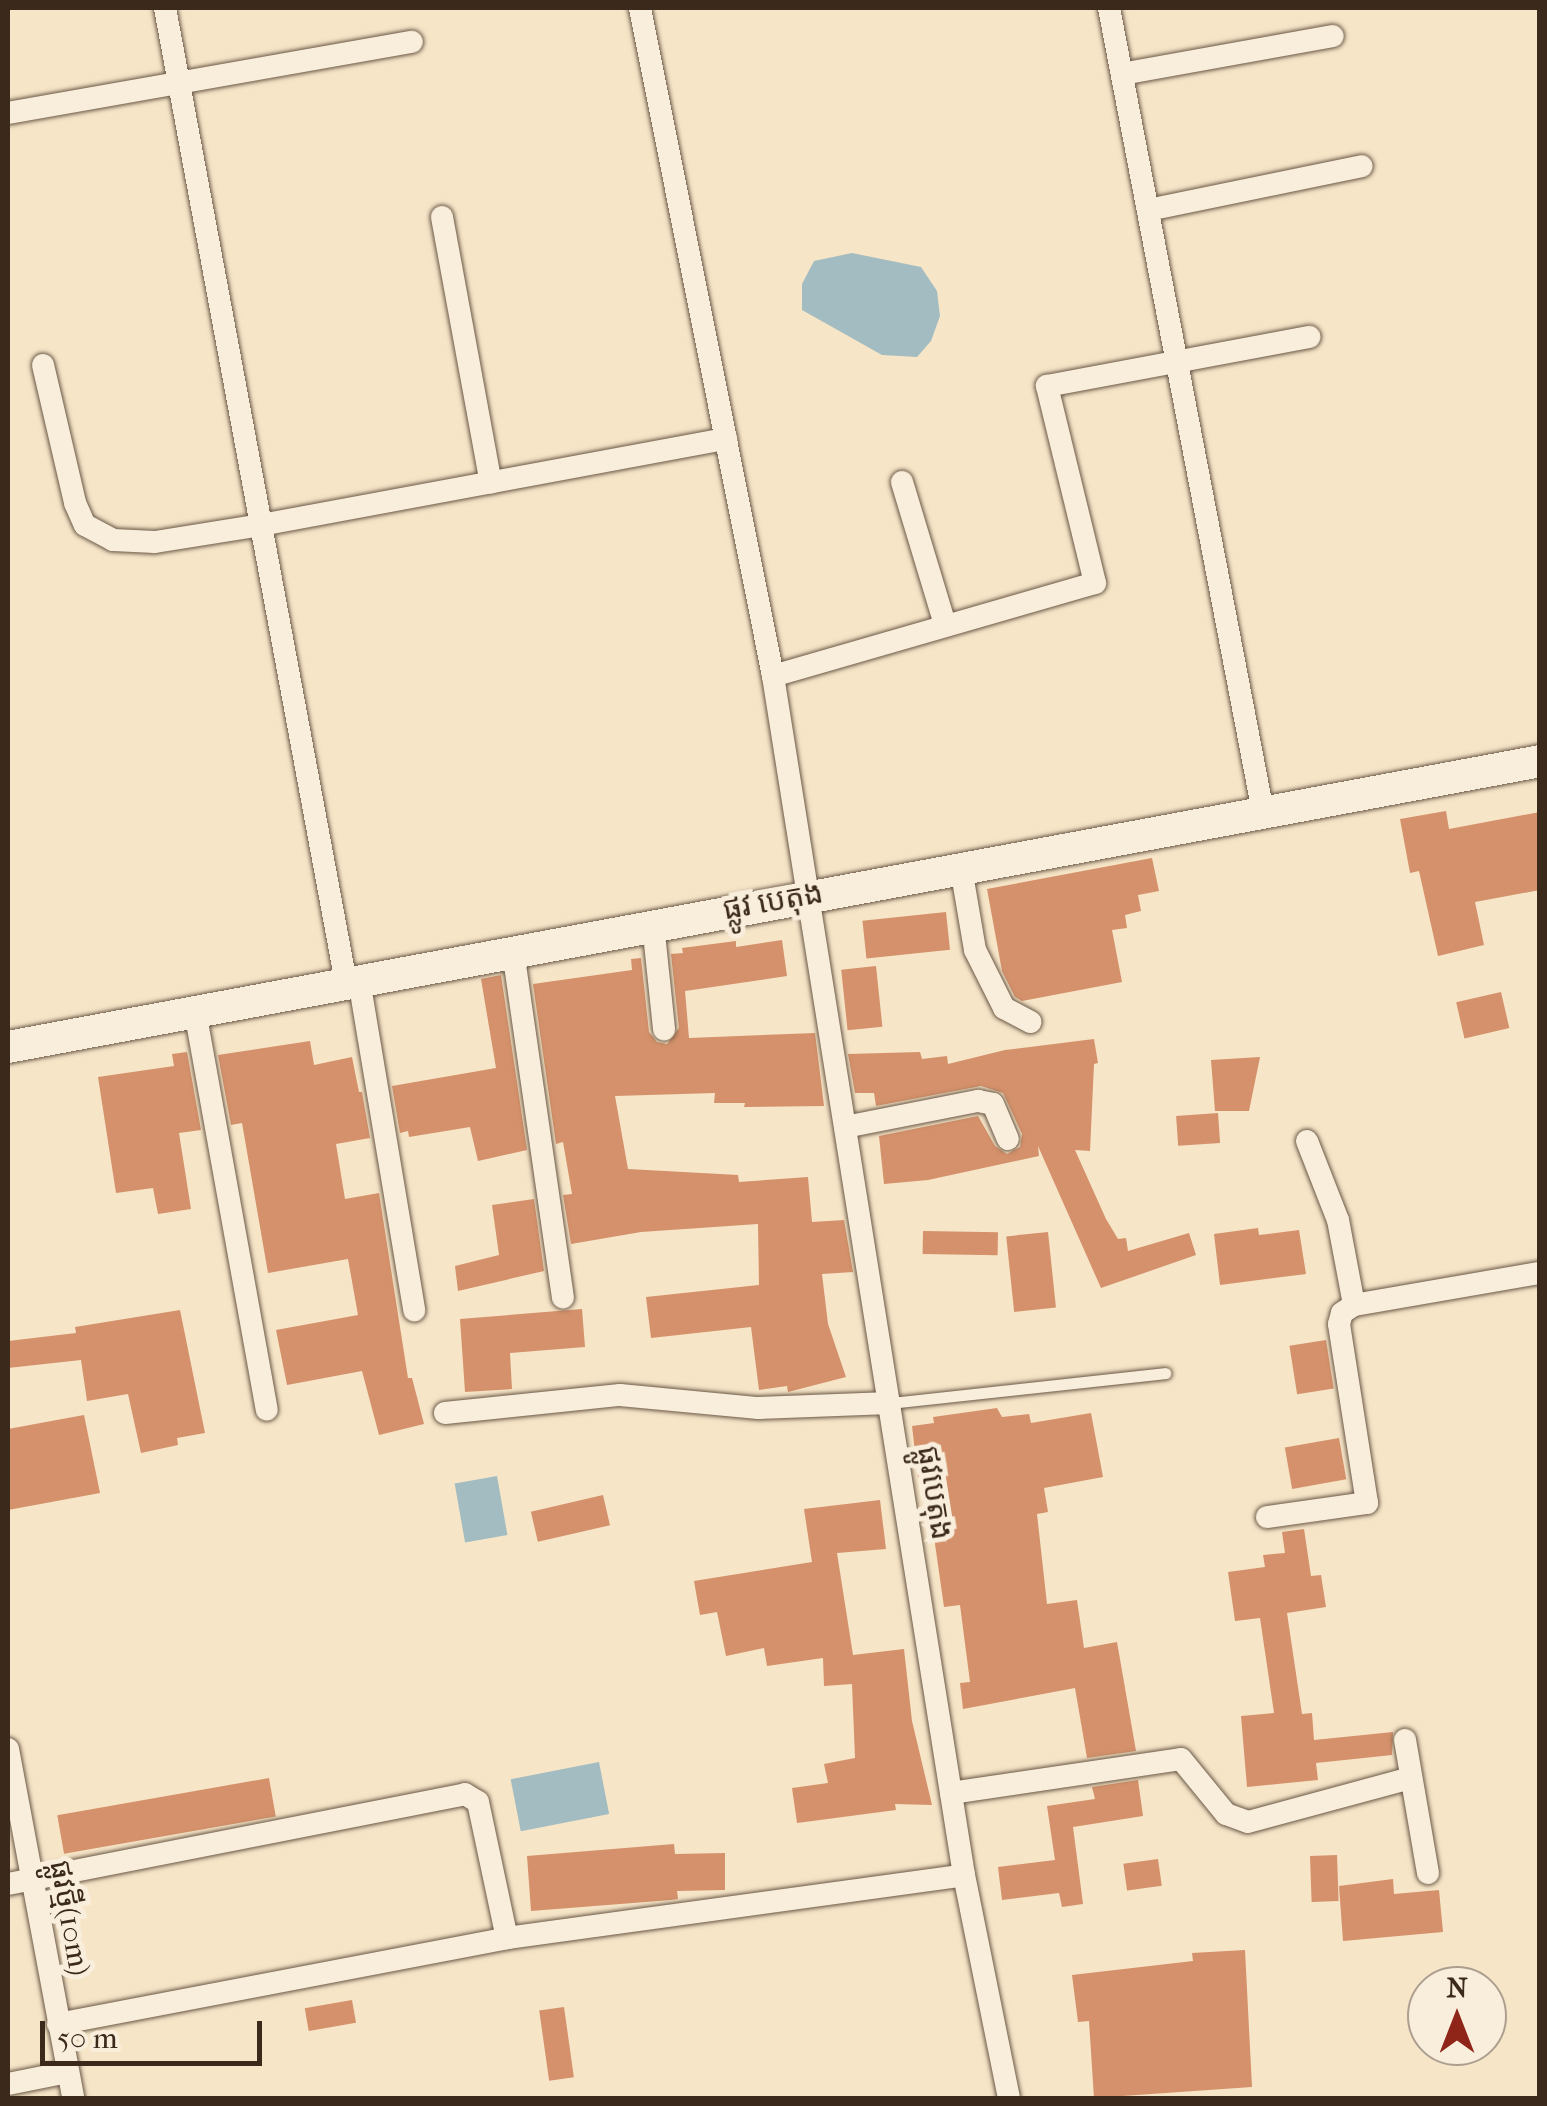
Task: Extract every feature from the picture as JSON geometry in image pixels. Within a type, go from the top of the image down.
[{"type":"street","points":[[165,8],[414,1310]]},
{"type":"street","name":"ផ្លូវបេតុង","points":[[640,8],[773,676],[964,1874],[1010,2098]]},
{"type":"street","points":[[1109,8],[1263,812]]},
{"type":"street","points":[[1122,74],[1333,36]]},
{"type":"street","points":[[8,112],[412,42]]},
{"type":"street","points":[[1148,210],[1362,166]]},
{"type":"street","points":[[442,218],[491,483]]},
{"type":"street","points":[[773,676],[1095,583],[1047,386],[1309,336]]},
{"type":"street","points":[[42,365],[75,503],[86,525],[113,540],[154,542],[261,525],[726,439]]},
{"type":"street","points":[[902,482],[945,624]]},
{"type":"street","name":"ផ្លូវ បេតុង","points":[[8,1047],[1540,761]]},
{"type":"street","points":[[961,868],[975,950],[1004,1008],[1030,1022]]},
{"type":"street","points":[[653,924],[664,1029]]},
{"type":"street","points":[[513,951],[563,1297]]},
{"type":"street","points":[[194,1012],[267,1410]]},
{"type":"street","points":[[845,1126],[978,1101],[994,1104],[1008,1139]]},
{"type":"street","points":[[1307,1141],[1338,1220],[1354,1305]]},
{"type":"street","points":[[1267,1517],[1367,1503],[1339,1324],[1342,1313],[1354,1305],[1540,1273]]},
{"type":"street","points":[[445,1413],[620,1395],[758,1408],[890,1403]]},
{"type":"street","points":[[1405,1740],[1428,1872]]},
{"type":"street","name":"ផ្លូវថ្មី(10m)","points":[[8,1749],[73,2098]]},
{"type":"street","points":[[951,1792],[1182,1760],[1226,1814],[1248,1822],[1412,1778]]},
{"type":"street","points":[[8,1884],[465,1794],[478,1802],[507,1938]]},
{"type":"street","points":[[58,2024],[507,1938],[964,1874]]},
{"type":"street","points":[[8,2084],[68,2072]]},
{"type":"lane","points":[[890,1403],[1165,1372]]},
{"type":"water","points":[[852,253],[921,267],[937,291],[940,316],[931,341],[917,357],[882,355],[802,310],[802,284],[814,261]]},
{"type":"water","points":[[497,1476],[507,1535],[465,1543],[455,1483]]},
{"type":"water","points":[[599,1762],[609,1814],[521,1831],[511,1779]]},
{"type":"building","points":[[1446,811],[1449,829],[1540,812],[1540,890],[1475,902],[1484,945],[1438,956],[1419,871],[1410,873],[1400,819]]},
{"type":"building","points":[[1152,858],[1159,891],[1138,895],[1141,911],[1125,915],[1127,928],[1112,930],[1122,982],[1022,1001],[1015,997],[1002,971],[987,889]]},
{"type":"building","points":[[946,912],[950,950],[866,959],[862,921]]},
{"type":"building","points":[[782,940],[787,976],[685,991],[689,1038],[815,1033],[824,1106],[744,1107],[745,1103],[714,1103],[715,1093],[615,1096],[628,1169],[738,1175],[739,1182],[808,1177],[812,1222],[844,1220],[853,1272],[822,1274],[828,1324],[846,1377],[788,1392],[787,1386],[759,1390],[751,1327],[651,1338],[646,1297],[759,1285],[758,1224],[641,1232],[571,1244],[563,1195],[572,1194],[563,1142],[556,1144],[533,984],[632,970],[631,959],[641,958],[649,1032],[657,1042],[667,1044],[679,1028],[671,954],[683,953],[682,948],[736,941],[736,947]]},
{"type":"building","points":[[876,966],[882,1027],[848,1030],[841,970]]},
{"type":"building","points":[[501,975],[527,1150],[478,1161],[470,1127],[409,1137],[408,1131],[400,1133],[392,1086],[496,1068],[481,979]]},
{"type":"building","points":[[1501,992],[1509,1028],[1465,1038],[1456,1002]]},
{"type":"building","points":[[1094,1039],[1098,1063],[1094,1064],[1090,1151],[1075,1150],[1106,1219],[1118,1239],[1126,1238],[1128,1251],[1189,1233],[1196,1255],[1101,1288],[1038,1146],[1039,1156],[928,1180],[884,1184],[879,1136],[978,1116],[995,1146],[1007,1154],[1020,1147],[1022,1134],[1003,1093],[981,1086],[876,1106],[874,1093],[855,1093],[848,1054],[920,1052],[922,1059],[947,1056],[948,1064],[1005,1050]]},
{"type":"building","points":[[310,1041],[314,1065],[352,1057],[370,1138],[336,1144],[345,1199],[379,1193],[408,1378],[412,1378],[424,1424],[379,1435],[362,1371],[287,1385],[276,1330],[358,1315],[348,1259],[268,1273],[242,1123],[231,1125],[218,1055]]},
{"type":"building","points":[[187,1052],[201,1130],[179,1133],[191,1209],[158,1214],[153,1188],[116,1193],[98,1077],[174,1066],[172,1054]]},
{"type":"building","points":[[1260,1057],[1249,1111],[1215,1111],[1211,1060]]},
{"type":"building","points":[[1218,1113],[1220,1143],[1178,1146],[1176,1116]]},
{"type":"building","points":[[534,1199],[544,1271],[458,1291],[455,1266],[499,1255],[492,1205]]},
{"type":"building","points":[[1258,1228],[1259,1235],[1299,1230],[1306,1274],[1220,1285],[1214,1234]]},
{"type":"building","points":[[923,1231],[998,1232],[998,1255],[923,1254]]},
{"type":"building","points":[[1048,1232],[1056,1308],[1014,1312],[1006,1236]]},
{"type":"building","points":[[582,1309],[585,1347],[510,1353],[512,1389],[465,1392],[460,1319]]},
{"type":"building","points":[[180,1310],[205,1433],[177,1438],[178,1445],[141,1453],[128,1394],[87,1401],[81,1360],[8,1368],[8,1341],[76,1333],[75,1327]]},
{"type":"building","points":[[1326,1340],[1334,1388],[1297,1394],[1289,1346]]},
{"type":"building","points":[[997,1408],[1002,1417],[1029,1414],[1031,1423],[1091,1413],[1103,1477],[1044,1488],[1048,1512],[1037,1514],[1047,1604],[1077,1600],[1084,1648],[1117,1642],[1136,1751],[1087,1758],[1075,1688],[963,1709],[960,1683],[970,1682],[960,1605],[944,1607],[925,1474],[918,1477],[912,1426],[934,1423],[933,1417]]},
{"type":"building","points":[[84,1415],[100,1493],[8,1510],[8,1429]]},
{"type":"building","points":[[1339,1438],[1346,1479],[1292,1489],[1285,1448]]},
{"type":"building","points":[[603,1495],[610,1525],[538,1542],[531,1512]]},
{"type":"building","points":[[880,1500],[886,1549],[837,1553],[853,1655],[904,1649],[912,1721],[932,1805],[895,1804],[896,1810],[797,1823],[792,1788],[828,1783],[824,1764],[855,1758],[852,1684],[824,1686],[823,1658],[767,1666],[764,1648],[726,1656],[717,1612],[700,1615],[694,1581],[812,1562],[804,1509]]},
{"type":"building","points":[[1304,1529],[1311,1576],[1321,1575],[1326,1607],[1287,1613],[1302,1714],[1312,1713],[1314,1740],[1393,1732],[1392,1755],[1316,1763],[1318,1780],[1247,1787],[1241,1716],[1274,1713],[1260,1618],[1235,1621],[1228,1572],[1265,1567],[1263,1555],[1285,1553],[1282,1532]]},
{"type":"building","points":[[269,1778],[276,1816],[64,1854],[57,1815]]},
{"type":"building","points":[[1138,1780],[1143,1816],[1073,1827],[1083,1904],[1062,1907],[1059,1893],[1002,1900],[998,1867],[1055,1860],[1047,1806],[1095,1799],[1092,1787]]},
{"type":"building","points":[[674,1844],[675,1854],[725,1853],[725,1890],[677,1891],[678,1899],[671,1900],[531,1911],[527,1856]]},
{"type":"building","points":[[1337,1855],[1339,1901],[1312,1902],[1310,1856]]},
{"type":"building","points":[[1158,1859],[1162,1886],[1127,1891],[1123,1864]]},
{"type":"building","points":[[1393,1879],[1394,1894],[1439,1890],[1443,1932],[1343,1941],[1339,1886]]},
{"type":"building","points":[[1245,1950],[1252,2087],[1094,2098],[1089,2021],[1078,2022],[1072,1975],[1193,1961],[1192,1953]]},
{"type":"building","points":[[352,2000],[356,2023],[309,2031],[305,2008]]},
{"type":"building","points":[[564,2007],[574,2077],[549,2081],[539,2010]]}]
